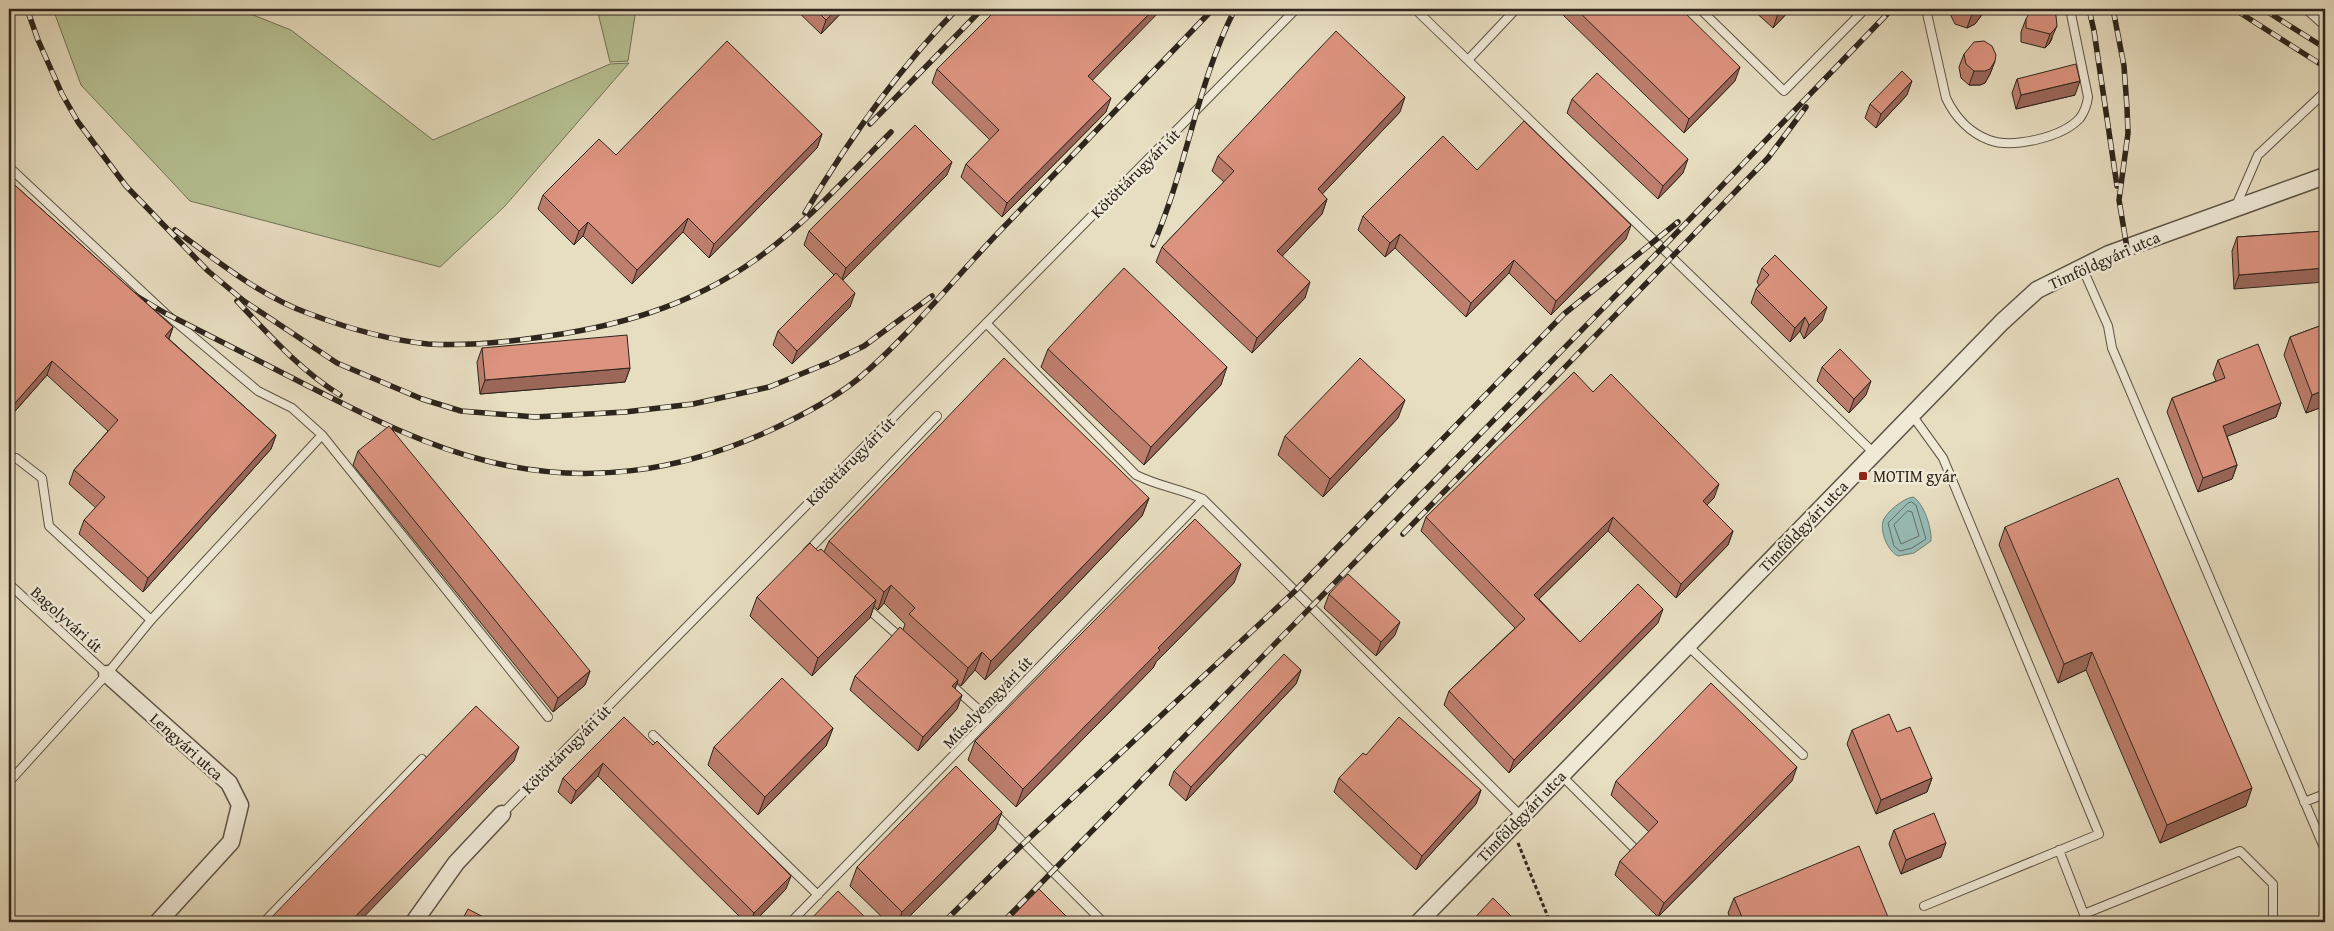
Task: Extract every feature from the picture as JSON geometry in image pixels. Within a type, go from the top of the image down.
[{"type":"street","name":"Timföldgyári utca","points":[[1419,922],[2002,322],[2037,290],[2109,254],[2325,176]]},
{"type":"street","name":"Lengyári utca","points":[[107,674],[229,783],[240,805],[232,842],[158,922]]},
{"type":"street","name":"Kötöttárugyári út","points":[[414,922],[456,863],[502,814]]},
{"type":"lane","name":"Kötöttárugyári út","points":[[502,814],[1296,9]]},
{"type":"lane","points":[[1415,9],[1874,453]]},
{"type":"lane","points":[[1468,60],[1516,9]]},
{"type":"lane","points":[[1700,9],[1784,90],[1865,9]]},
{"type":"lane","points":[[1926,9],[1946,98],[1952,111],[1979,136],[2005,144],[2029,141],[2049,135],[2072,125],[2086,109],[2088,97],[2070,9]]},
{"type":"lane","points":[[2306,9],[2325,26]]},
{"type":"lane","points":[[2234,208],[2258,155],[2325,92]]},
{"type":"lane","points":[[9,167],[165,313],[258,391],[292,408],[322,435],[548,717]]},
{"type":"lane","points":[[2082,267],[2108,326],[2116,357],[2325,850]]},
{"type":"lane","points":[[986,324],[1136,475],[1153,483],[1188,492],[1202,499],[1516,821]]},
{"type":"lane","points":[[1912,415],[1943,458],[2099,834],[1924,906]]},
{"type":"lane","points":[[814,558],[806,552],[937,416]]},
{"type":"lane","points":[[9,782],[107,674],[151,620],[322,435]]},
{"type":"lane","points":[[9,458],[16,458],[42,478],[49,526],[151,620]]},
{"type":"lane","name":"Műselyemgyári út","points":[[791,922],[1202,499]]},
{"type":"lane","name":"Bagolyvári út","points":[[9,584],[107,674]]},
{"type":"lane","points":[[857,599],[909,646]]},
{"type":"lane","points":[[1687,645],[1803,755]]},
{"type":"lane","points":[[945,679],[989,719]]},
{"type":"lane","points":[[652,734],[818,895]]},
{"type":"lane","points":[[264,922],[422,758]]},
{"type":"lane","points":[[946,764],[952,770]]},
{"type":"lane","points":[[1561,775],[1634,848]]},
{"type":"lane","points":[[2304,802],[2325,794]]},
{"type":"lane","points":[[985,803],[1102,922]]},
{"type":"lane","points":[[2059,850],[2087,922]]},
{"type":"lane","points":[[2084,914],[2240,851],[2273,884],[2273,922]]},
{"type":"path","points":[[1516,821],[1550,922]]},
{"type":"green space","points":[[53,9],[238,9],[291,30],[433,140],[610,64],[629,63],[505,206],[440,267],[190,201],[81,85]]},
{"type":"green space","points":[[597,9],[636,9],[628,61],[610,62]]},
{"type":"water","points":[[1913,497],[1921,505],[1926,517],[1931,541],[1914,553],[1898,556],[1894,554],[1886,541],[1882,526],[1883,521],[1896,506]]},
{"type":"building","points":[[815,9],[837,9],[826,20]]},
{"type":"building","points":[[997,9],[1154,9],[1088,76],[1111,98],[1007,203],[966,164],[999,130],[937,69]]},
{"type":"building","points":[[1576,9],[1681,9],[1740,67],[1689,119]]},
{"type":"building","points":[[1772,9],[1783,9],[1778,14]]},
{"type":"building","points":[[1960,9],[1981,9],[1972,14]]},
{"type":"building","points":[[2050,9],[2054,11],[2057,26],[2050,34],[2026,28],[2026,19],[2031,10]]},
{"type":"building","points":[[1336,31],[1405,97],[1318,189],[1327,199],[1277,251],[1310,282],[1257,338],[1162,247],[1234,171],[1218,156]]},
{"type":"building","points":[[727,41],[822,134],[714,244],[688,218],[637,270],[588,222],[579,231],[543,195],[599,139],[616,155]]},
{"type":"building","points":[[1984,41],[1992,46],[1996,55],[1995,61],[1990,69],[1974,71],[1966,64],[1964,54],[1974,42]]},
{"type":"building","points":[[2076,64],[2080,81],[2021,95],[2017,79]]},
{"type":"building","points":[[1902,71],[1912,81],[1881,114],[1870,104]]},
{"type":"building","points":[[1597,73],[1688,159],[1663,186],[1572,99]]},
{"type":"building","points":[[1524,121],[1631,225],[1556,301],[1514,260],[1471,303],[1400,234],[1390,243],[1363,216],[1443,136],[1477,170]]},
{"type":"building","points":[[915,125],[952,162],[846,268],[809,231]]},
{"type":"building","points":[[9,180],[173,327],[165,336],[276,435],[148,578],[84,520],[105,497],[74,470],[118,420],[52,361],[9,410]]},
{"type":"building","points":[[2325,231],[2325,268],[2239,275],[2237,237]]},
{"type":"building","points":[[1775,255],[1827,307],[1809,325],[1805,317],[1795,328],[1756,289],[1769,275],[1762,268]]},
{"type":"building","points":[[1124,268],[1227,367],[1151,447],[1048,349]]},
{"type":"building","points":[[836,273],[855,293],[797,351],[778,331]]},
{"type":"building","points":[[2325,324],[2325,390],[2312,395],[2290,337]]},
{"type":"building","points":[[627,335],[630,368],[485,380],[482,348]]},
{"type":"building","points":[[2258,344],[2281,403],[2223,426],[2237,465],[2203,478],[2172,398],[2225,378],[2218,360]]},
{"type":"building","points":[[1840,349],[1871,381],[1854,399],[1822,367]]},
{"type":"building","points":[[1004,358],[1149,498],[991,661],[982,652],[968,668],[909,614],[915,608],[891,585],[884,592],[829,541]]},
{"type":"building","points":[[1360,358],[1405,400],[1330,479],[1285,436]]},
{"type":"building","points":[[1574,372],[1593,392],[1611,374],[1719,484],[1703,501],[1733,531],[1681,584],[1613,517],[1534,595],[1580,642],[1638,584],[1663,609],[1514,760],[1449,691],[1525,619],[1426,517]]},
{"type":"building","points":[[389,426],[590,671],[558,698],[358,451]]},
{"type":"building","points":[[2118,478],[2252,788],[2167,825],[2092,652],[2064,664],[2005,527]]},
{"type":"building","points":[[1195,519],[1241,564],[1158,648],[1160,650],[1023,789],[975,741]]},
{"type":"building","points":[[810,543],[818,551],[821,549],[876,600],[818,658],[757,597]]},
{"type":"building","points":[[1348,574],[1400,622],[1381,642],[1329,594]]},
{"type":"building","points":[[900,627],[958,680],[952,686],[962,695],[923,737],[855,676]]},
{"type":"building","points":[[1284,654],[1301,670],[1191,787],[1174,771]]},
{"type":"building","points":[[782,678],[833,728],[765,797],[714,747]]},
{"type":"building","points":[[1711,683],[1797,767],[1664,903],[1620,861],[1658,822],[1616,781]]},
{"type":"building","points":[[476,706],[519,747],[350,922],[267,922]]},
{"type":"building","points":[[1889,714],[1897,732],[1910,727],[1932,778],[1881,800],[1852,730]]},
{"type":"building","points":[[624,717],[653,745],[657,741],[791,876],[754,913],[603,763],[576,791],[563,778]]},
{"type":"building","points":[[1399,717],[1481,790],[1422,856],[1339,778],[1363,753],[1366,755]]},
{"type":"building","points":[[956,766],[1002,812],[902,912],[857,867]]},
{"type":"building","points":[[1934,813],[1946,843],[1906,860],[1894,830]]},
{"type":"building","points":[[1859,846],[1890,922],[1744,922],[1734,898]]},
{"type":"building","points":[[1039,889],[1072,922],[1007,922]]},
{"type":"building","points":[[838,891],[870,922],[808,922]]},
{"type":"building","points":[[1493,898],[1511,916],[1505,922],[1471,922]]},
{"type":"building","points":[[468,909],[493,922],[461,922]]},
{"type":"building","points":[[1456,918],[1460,922],[1452,922]]},
{"type":"railway","points":[[27,9],[38,40],[62,94],[78,122],[126,186],[208,271],[244,301],[337,363],[422,399],[461,411],[535,417],[625,412],[693,404],[769,387],[833,361],[864,346],[932,296]]},
{"type":"railway","points":[[805,213],[875,106],[914,56],[957,9]]},
{"type":"railway","points":[[870,124],[982,9]]},
{"type":"railway","points":[[128,291],[165,313],[355,410],[419,439],[464,455],[524,469],[560,473],[632,471],[702,456],[771,430],[794,419],[827,401],[858,379],[913,327],[998,233],[1213,9]]},
{"type":"railway","points":[[1153,245],[1175,186],[1211,66],[1235,9]]},
{"type":"railway","points":[[1003,922],[1662,248],[1892,9]]},
{"type":"railway","points":[[2089,9],[2094,31],[2117,186]]},
{"type":"railway","points":[[2113,9],[2124,66],[2127,108],[2128,133],[2119,200],[2127,248]]},
{"type":"railway","points":[[2234,9],[2325,67]]},
{"type":"railway","points":[[2263,9],[2325,48]]},
{"type":"railway","points":[[1403,534],[1768,158],[1806,107]]},
{"type":"railway","points":[[175,230],[256,288],[310,314],[353,329],[398,340],[428,344],[481,344],[534,338],[593,328],[649,313],[704,291],[730,276],[755,260],[792,231],[891,132]]},
{"type":"railway","points":[[944,922],[1024,843],[1295,591],[1564,314],[1678,222]]},
{"type":"railway","points":[[237,301],[298,363],[340,395]]},
{"type":"place","name":"MOTIM gyár","points":[[1863,476]]}]
